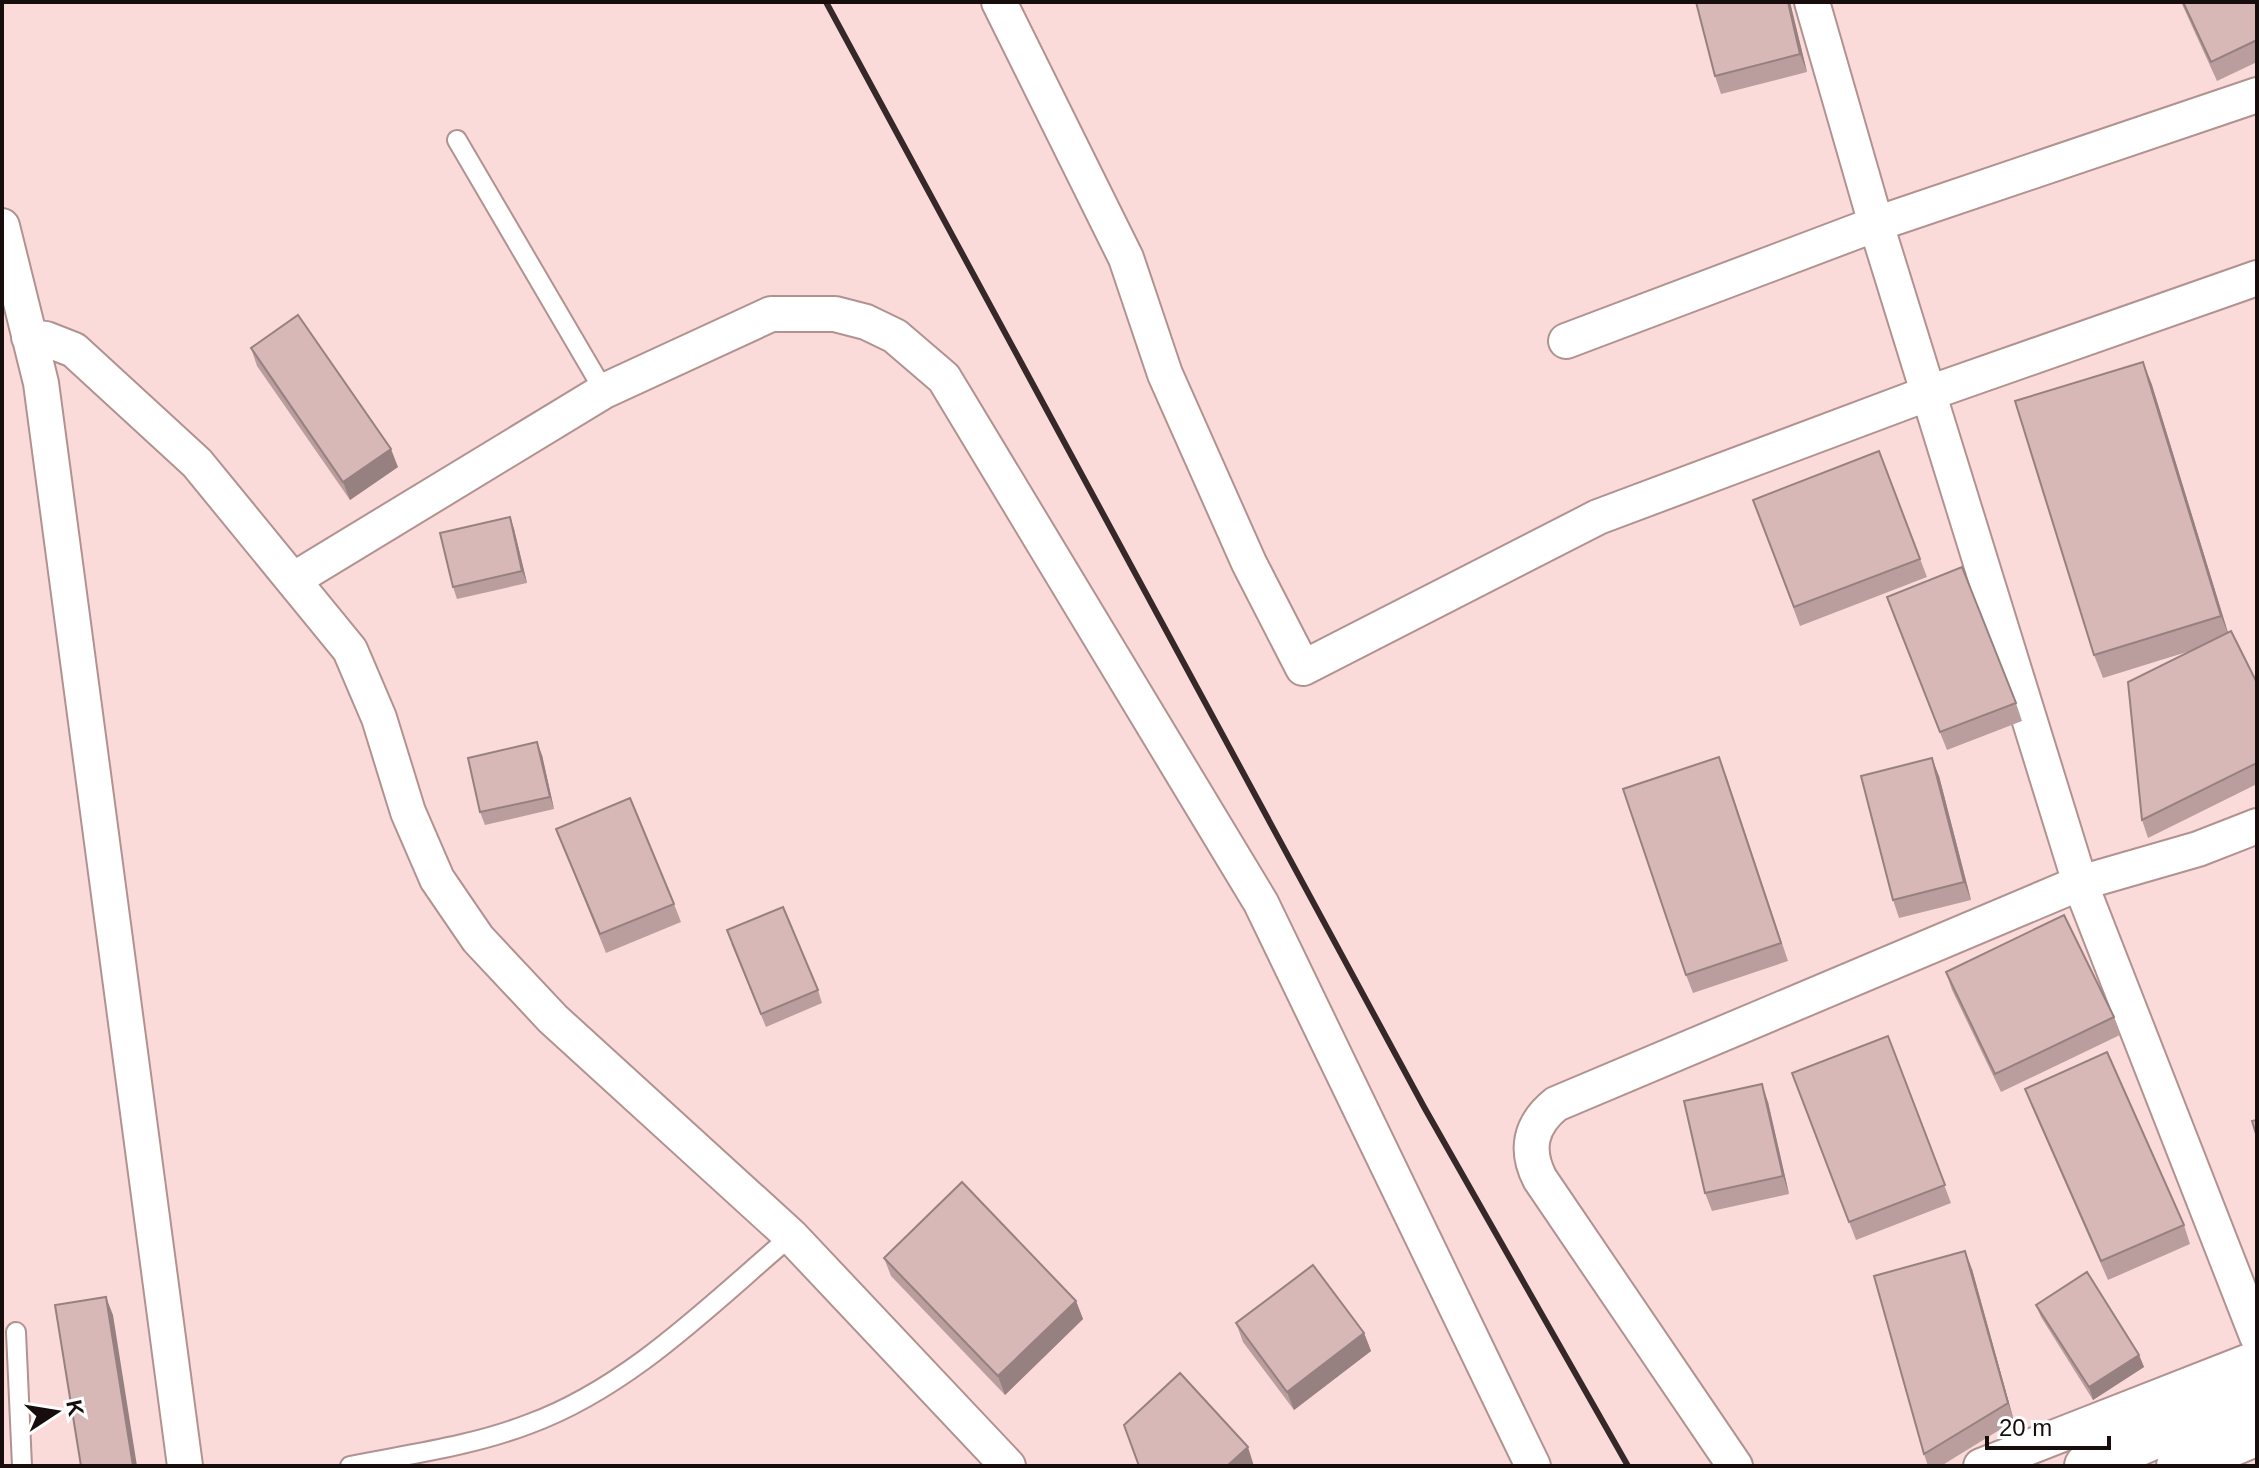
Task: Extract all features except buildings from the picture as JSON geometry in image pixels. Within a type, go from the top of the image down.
[{"type":"main road","points":[[2087,1466],[2257,1391]]},
{"type":"main road","points":[[2179,1466],[2257,1433]]},
{"type":"street","points":[[999,2],[1126,258],[1165,374],[1249,563],[1303,668],[1598,517],[1929,393],[2257,278]]},
{"type":"street","points":[[1812,2],[1876,224],[2080,883],[2257,1336]]},
{"type":"street","points":[[1566,341],[1876,224],[2257,95]]},
{"type":"street","points":[[2,226],[41,383],[185,1466]]},
{"type":"street","points":[[293,580],[604,391],[771,314],[802,311],[835,314],[895,336],[944,378],[1261,903],[1533,1466]]},
{"type":"street","points":[[29,337],[46,339],[74,350],[197,463],[350,650],[379,718],[408,812],[437,879],[478,939],[553,1019],[791,1236],[1008,1466]]},
{"type":"street","points":[[1735,1466],[1540,1179],[1530,1151],[1538,1123],[1556,1104],[2080,883],[2198,849],[2257,826]]},
{"type":"street","points":[[1981,1466],[2257,1358]]},
{"type":"lane","points":[[457,140],[604,391]]},
{"type":"lane","points":[[350,1466],[491,1437],[584,1400],[666,1342],[791,1236]]},
{"type":"lane","points":[[16,1332],[22,1466]]},
{"type":"railway","points":[[826,2],[1424,1107],[1628,1466]]}]
